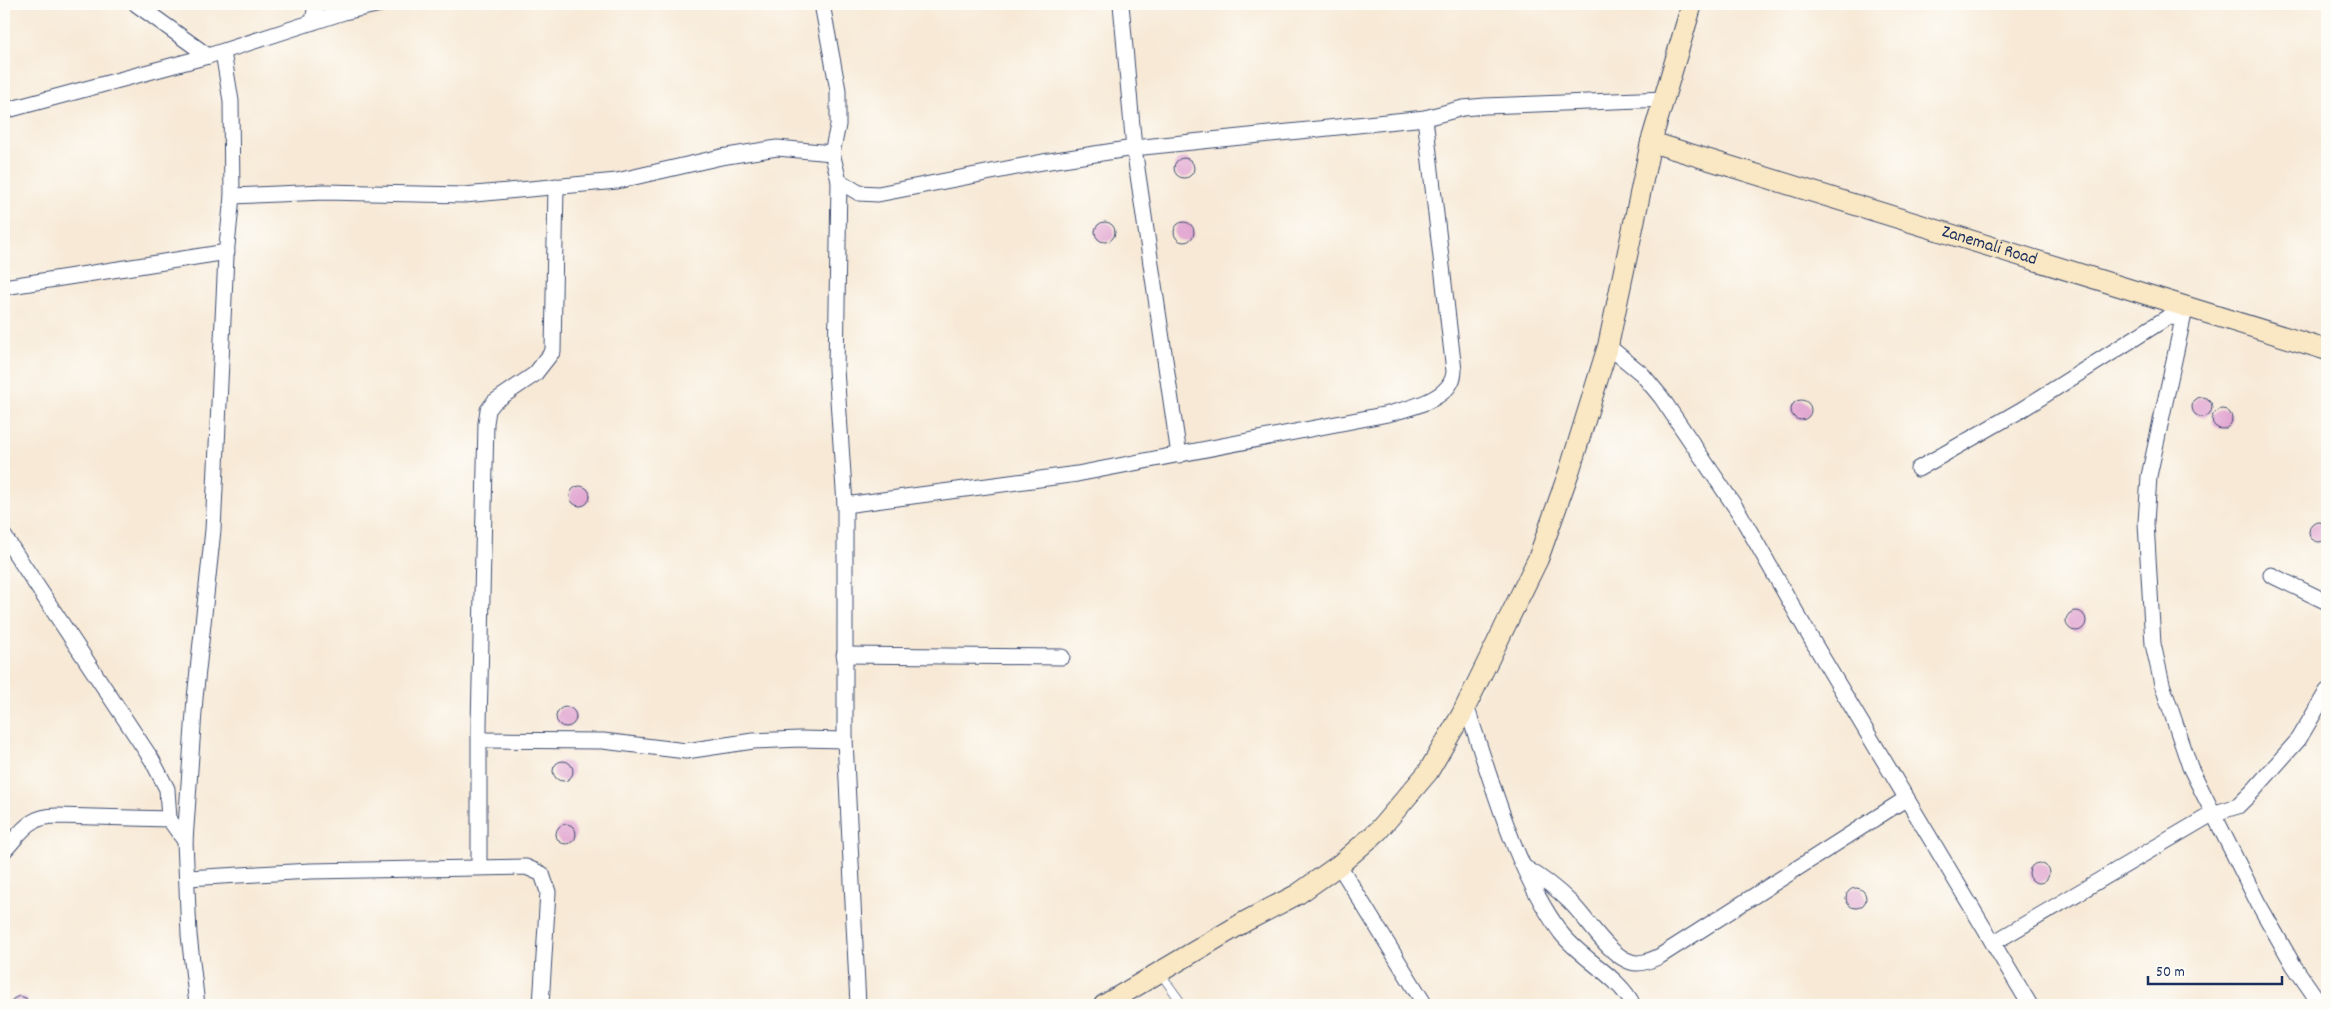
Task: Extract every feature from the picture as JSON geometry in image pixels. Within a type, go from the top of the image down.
[{"type":"street","points":[[136,4],[216,54],[231,101],[232,196],[227,252],[213,530],[195,698],[185,841],[189,934],[197,1005]]},
{"type":"street","points":[[313,22],[316,4]]},
{"type":"street","points":[[4,111],[216,54],[313,22],[382,4]]},
{"type":"street","points":[[822,4],[838,90],[838,125],[832,153],[840,181],[836,368],[845,505],[845,740],[858,1005]]},
{"type":"street","points":[[1121,4],[1134,148],[1179,455]]},
{"type":"street","points":[[1104,1005],[1246,921],[1298,894],[1339,865],[1378,831],[1419,784],[1466,706],[1538,559],[1570,469],[1608,346],[1651,142],[1692,4]]},
{"type":"street","points":[[840,181],[858,193],[878,194],[1043,162],[1134,148],[1425,118],[1463,108],[1665,99]]},
{"type":"street","points":[[845,505],[1077,474],[1388,414],[1430,400],[1452,383],[1454,371],[1425,118]]},
{"type":"street","name":"Zanemali Road","points":[[1651,142],[2184,311],[2200,312],[2327,350]]},
{"type":"street","points":[[232,196],[324,192],[464,195],[617,181],[721,157],[777,148],[832,153]]},
{"type":"street","points":[[478,868],[482,582],[488,410],[500,396],[535,374],[553,350],[556,186]]},
{"type":"street","points":[[4,287],[227,252]]},
{"type":"street","points":[[1918,469],[2021,410],[2168,318],[2184,311]]},
{"type":"street","points":[[2184,311],[2149,476],[2146,523],[2153,644],[2162,684],[2190,767],[2212,814],[2294,966],[2321,1005]]},
{"type":"street","points":[[1608,346],[1642,374],[1661,397],[1740,514],[1813,642],[2030,1005]]},
{"type":"street","points":[[4,536],[152,760],[167,788],[169,819],[185,841]]},
{"type":"street","points":[[2270,575],[2327,602]]},
{"type":"street","points":[[844,655],[1062,657]]},
{"type":"street","points":[[1993,943],[2212,814],[2238,806],[2299,739],[2327,691]]},
{"type":"street","points":[[1466,706],[1524,867],[1561,933],[1583,957],[1626,993],[1633,1005]]},
{"type":"street","points":[[481,740],[602,741],[686,751],[753,742],[800,739],[845,740]]},
{"type":"street","points":[[1524,867],[1551,884],[1564,896],[1617,955],[1629,962],[1639,964],[1660,956],[1907,798]]},
{"type":"street","points":[[4,851],[28,823],[39,818],[57,816],[169,819]]},
{"type":"street","points":[[1339,865],[1425,1005]]},
{"type":"street","points":[[187,878],[311,872],[526,867],[542,874],[546,881],[548,892],[541,1005]]},
{"type":"lane","points":[[1159,972],[1182,1005]]},
{"type":"building","points":[[1184,158],[1191,161],[1194,168],[1191,175],[1184,178],[1177,175],[1174,168],[1177,161]]},
{"type":"building","points":[[1105,222],[1112,225],[1115,232],[1112,239],[1105,242],[1098,239],[1095,232],[1098,225]]},
{"type":"building","points":[[1184,222],[1191,225],[1194,232],[1191,239],[1184,242],[1177,239],[1174,232],[1177,225]]},
{"type":"building","points":[[2198,397],[2206,397],[2212,403],[2212,411],[2206,417],[2198,417],[2192,411],[2192,403]]},
{"type":"building","points":[[1801,400],[1808,403],[1811,410],[1808,417],[1801,420],[1794,417],[1791,410],[1794,403]]},
{"type":"building","points":[[2222,409],[2229,412],[2232,419],[2229,426],[2222,429],[2215,426],[2212,419],[2215,412]]},
{"type":"building","points":[[576,486],[584,486],[590,492],[590,500],[584,506],[576,506],[570,500],[570,492]]},
{"type":"building","points":[[2319,522],[2326,525],[2329,532],[2326,539],[2319,542],[2312,539],[2309,532],[2312,525]]},
{"type":"building","points":[[2076,611],[2083,614],[2086,621],[2083,628],[2076,631],[2069,628],[2066,621],[2069,614]]},
{"type":"building","points":[[566,707],[573,710],[576,717],[573,724],[566,727],[559,724],[556,717],[559,710]]},
{"type":"building","points":[[563,761],[570,764],[573,771],[570,778],[563,781],[556,778],[553,771],[556,764]]},
{"type":"building","points":[[566,824],[573,827],[576,834],[573,841],[566,844],[559,841],[556,834],[559,827]]},
{"type":"building","points":[[2039,863],[2046,866],[2049,873],[2046,880],[2039,883],[2032,880],[2029,873],[2032,866]]},
{"type":"building","points":[[1856,888],[1863,891],[1866,898],[1863,905],[1856,908],[1849,905],[1846,898],[1849,891]]},
{"type":"building","points":[[19,996],[26,998],[30,1005],[9,1005],[13,999]]}]
